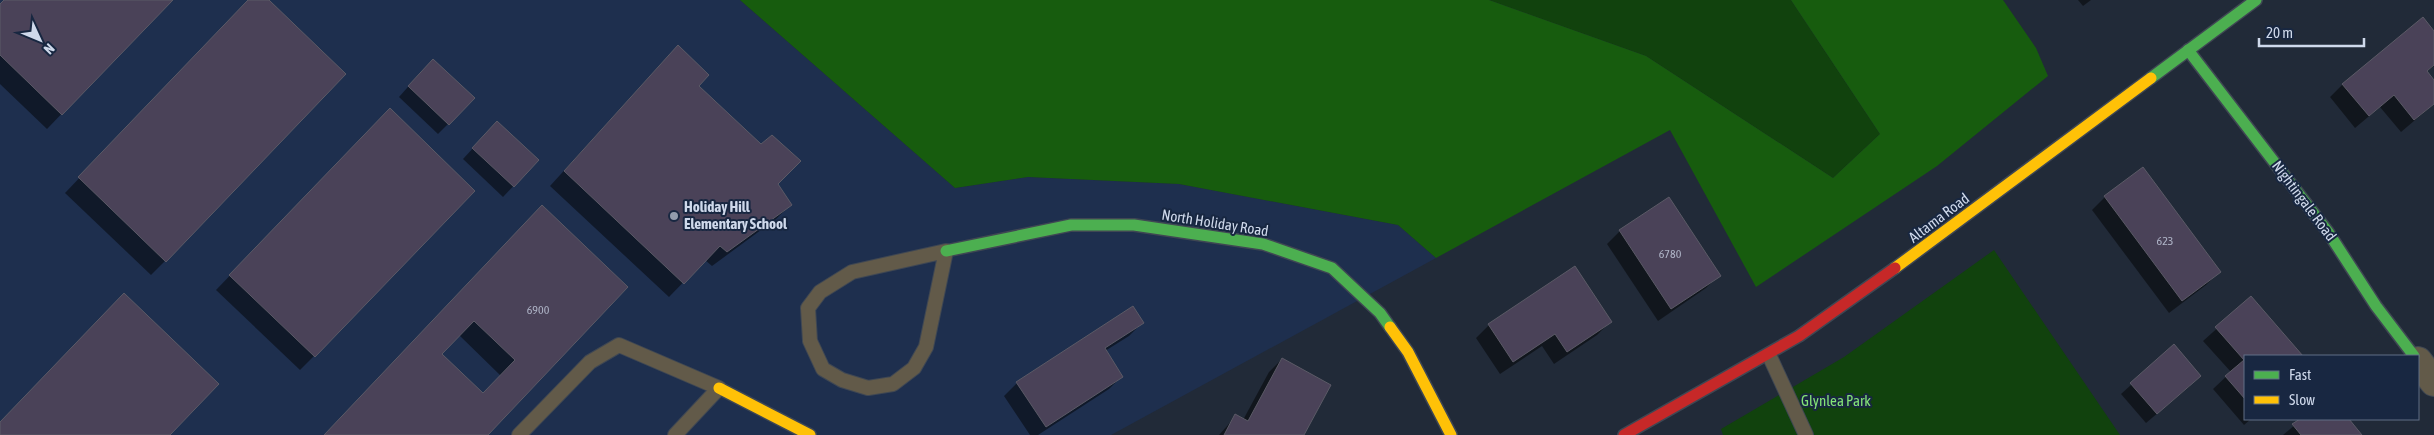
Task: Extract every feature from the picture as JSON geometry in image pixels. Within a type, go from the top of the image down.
[{"type":"street","name":"Altama Road","points":[[1624,435],[1769,355],[1908,259],[2256,0]]},
{"type":"street","name":"Nightingale Road","points":[[2188,50],[2328,232],[2376,306],[2413,355]]},
{"type":"street","name":"North Holiday Road","points":[[946,251],[1071,225],[1134,226],[1263,244],[1332,268],[1380,313],[1408,352],[1451,435]]},
{"type":"street","points":[[2419,362],[2434,382]]},
{"type":"street","points":[[720,388],[810,435]]},
{"type":"lane","points":[[946,251],[926,347],[914,368],[893,384],[868,388],[842,380],[823,369],[810,342],[808,308],[820,292],[852,272],[946,251]]},
{"type":"lane","points":[[519,435],[590,362],[619,346],[720,388],[675,435]]},
{"type":"lane","points":[[1769,355],[1806,435]]},
{"type":"shaded area","name":"Holiday Hill Elementary School","points":[[0,0],[740,0],[955,188],[1028,177],[1179,184],[1398,225],[1436,258],[1111,435],[0,435]]},
{"type":"green space","points":[[740,0],[1489,0],[1646,56],[1833,178],[1880,134],[1791,0],[2003,0],[2036,48],[2048,76],[1937,166],[1756,287],[1670,130],[1436,258],[1398,225],[1179,184],[1028,177],[955,188]]},
{"type":"green space","points":[[1489,0],[1791,0],[1880,134],[1833,178],[1646,56]]},
{"type":"green space","name":"Glynlea Park","points":[[1994,250],[2120,435],[1723,435],[1721,429],[1844,357]]},
{"type":"building","points":[[4,0],[173,0],[62,115],[0,55],[0,4]]},
{"type":"building","points":[[248,0],[269,0],[346,74],[166,262],[78,177]]},
{"type":"building","points":[[2423,17],[2434,31],[2434,65],[2427,71],[2434,80],[2434,104],[2414,120],[2394,95],[2369,116],[2342,84]]},
{"type":"building","points":[[678,45],[709,75],[699,86],[761,144],[772,135],[801,161],[778,184],[792,205],[727,252],[720,246],[684,284],[564,171]]},
{"type":"building","points":[[433,59],[475,98],[449,125],[408,86]]},
{"type":"building","points":[[390,108],[475,191],[315,357],[229,275]]},
{"type":"building","points":[[497,121],[539,160],[514,187],[472,148]]},
{"type":"building","points":[[2143,167],[2221,272],[2182,301],[2104,196]]},
{"type":"building","points":[[1669,197],[1721,276],[1671,309],[1619,230]]},
{"type":"building","points":[[542,205],[628,287],[488,435],[324,435]],"holes":[[[474,321],[515,360],[483,393],[442,354]]]},
{"type":"building","points":[[1575,266],[1612,322],[1567,352],[1555,334],[1513,362],[1488,324]]},
{"type":"building","points":[[124,293],[219,384],[170,435],[0,435],[0,422]]},
{"type":"building","points":[[2251,296],[2302,355],[2244,355],[2244,360],[2215,327]]},
{"type":"building","points":[[1133,306],[1144,323],[1105,348],[1123,377],[1046,427],[1016,382]]},
{"type":"building","points":[[2174,344],[2201,376],[2157,414],[2130,383]]},
{"type":"building","points":[[1282,358],[1331,385],[1304,435],[1224,435],[1235,414],[1248,421]]},
{"type":"building","points":[[2244,360],[2244,398],[2225,376]]},
{"type":"building","points":[[2298,420],[2350,420],[2362,435],[2301,435],[2292,424]]},
{"type":"traffic: fast","points":[[2151,78],[2256,0]]},
{"type":"traffic: fast","points":[[2188,50],[2328,232],[2376,306],[2413,355]]},
{"type":"traffic: fast","points":[[946,251],[1071,225],[1134,225],[1263,244],[1332,268],[1380,313],[1390,327]]},
{"type":"traffic: slow","points":[[1895,268],[2151,78]]},
{"type":"traffic: slow","points":[[1390,327],[1408,352],[1451,435]]},
{"type":"traffic: slow","points":[[719,388],[810,435]]},
{"type":"traffic: jam","points":[[1624,435],[1799,336],[1895,268]]},
{"type":"place","name":"Holiday Hill Elementary School","points":[[674,216]]}]
